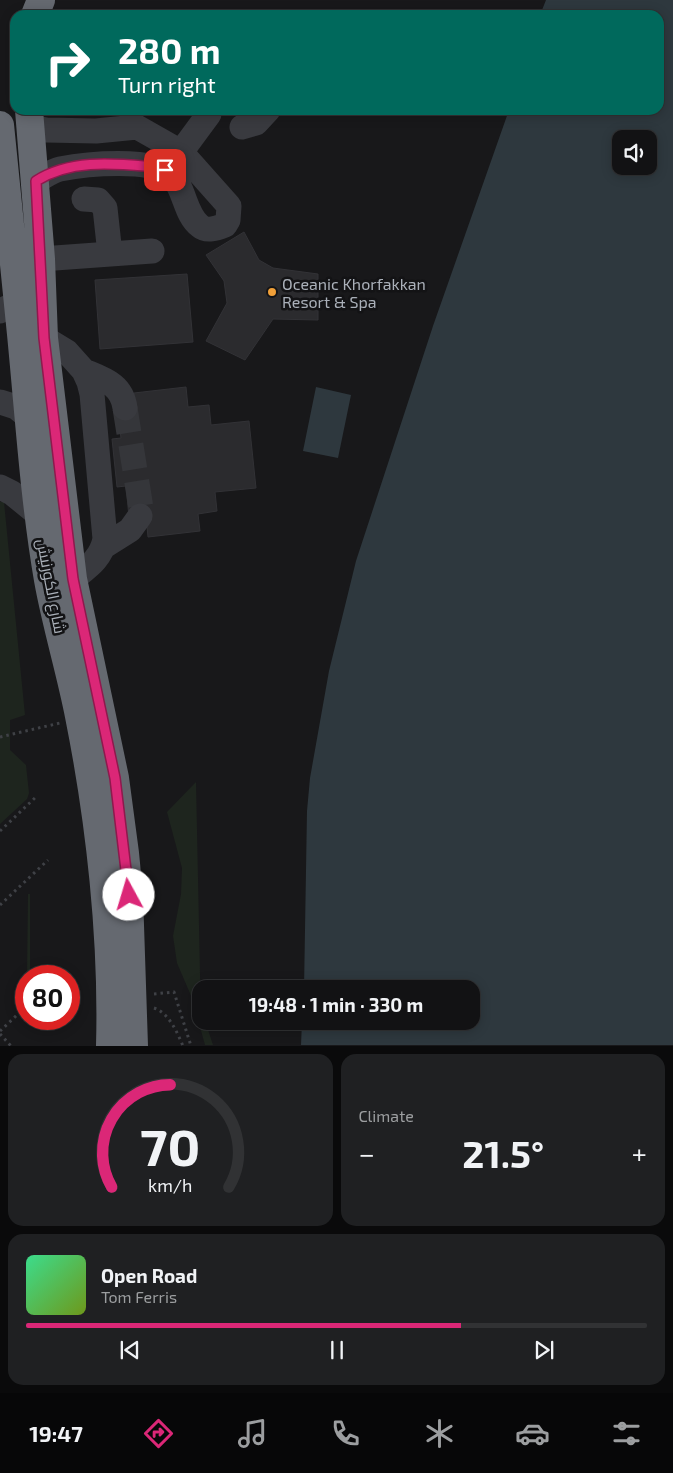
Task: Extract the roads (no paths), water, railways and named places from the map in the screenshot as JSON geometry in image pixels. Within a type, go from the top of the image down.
[{"type":"highway","name":"شارع الكورنيش","points":[[30,119],[41,258],[44,338],[73,579],[115,778],[129,895],[134,1046]]},
{"type":"highway","name":"شارع الكورنيش","points":[[0,125],[9,307],[26,415],[48,581],[80,718],[93,802],[109,964],[110,1046]]},
{"type":"highway","points":[[80,718],[86,728],[92,749],[99,752],[108,750]]},
{"type":"lane","points":[[181,152],[208,115]]},
{"type":"lane","points":[[242,127],[256,123],[263,115]]},
{"type":"lane","points":[[30,119],[46,130],[96,131],[143,118],[181,152],[229,206],[228,220],[225,225],[209,230],[195,223],[174,177],[158,167],[100,163],[59,170],[36,181]]},
{"type":"lane","points":[[96,131],[100,163]]},
{"type":"lane","points":[[84,199],[98,200],[105,208],[110,254]]},
{"type":"lane","points":[[41,258],[152,251]]},
{"type":"lane","points":[[44,338],[68,352],[84,371],[92,394],[105,539],[95,561],[73,579]]},
{"type":"lane","points":[[84,371],[115,386],[121,392],[125,408]]},
{"type":"lane","points":[[0,402],[16,407],[26,415]]},
{"type":"lane","points":[[0,488],[12,493],[39,515]]},
{"type":"lane","points":[[103,547],[130,530],[140,516]]},
{"type":"tunnel","points":[[125,408],[141,508],[140,516]]},
{"type":"place","name":"Oceanic Khorfakkan Resort & Spa","points":[[272,292]]}]
